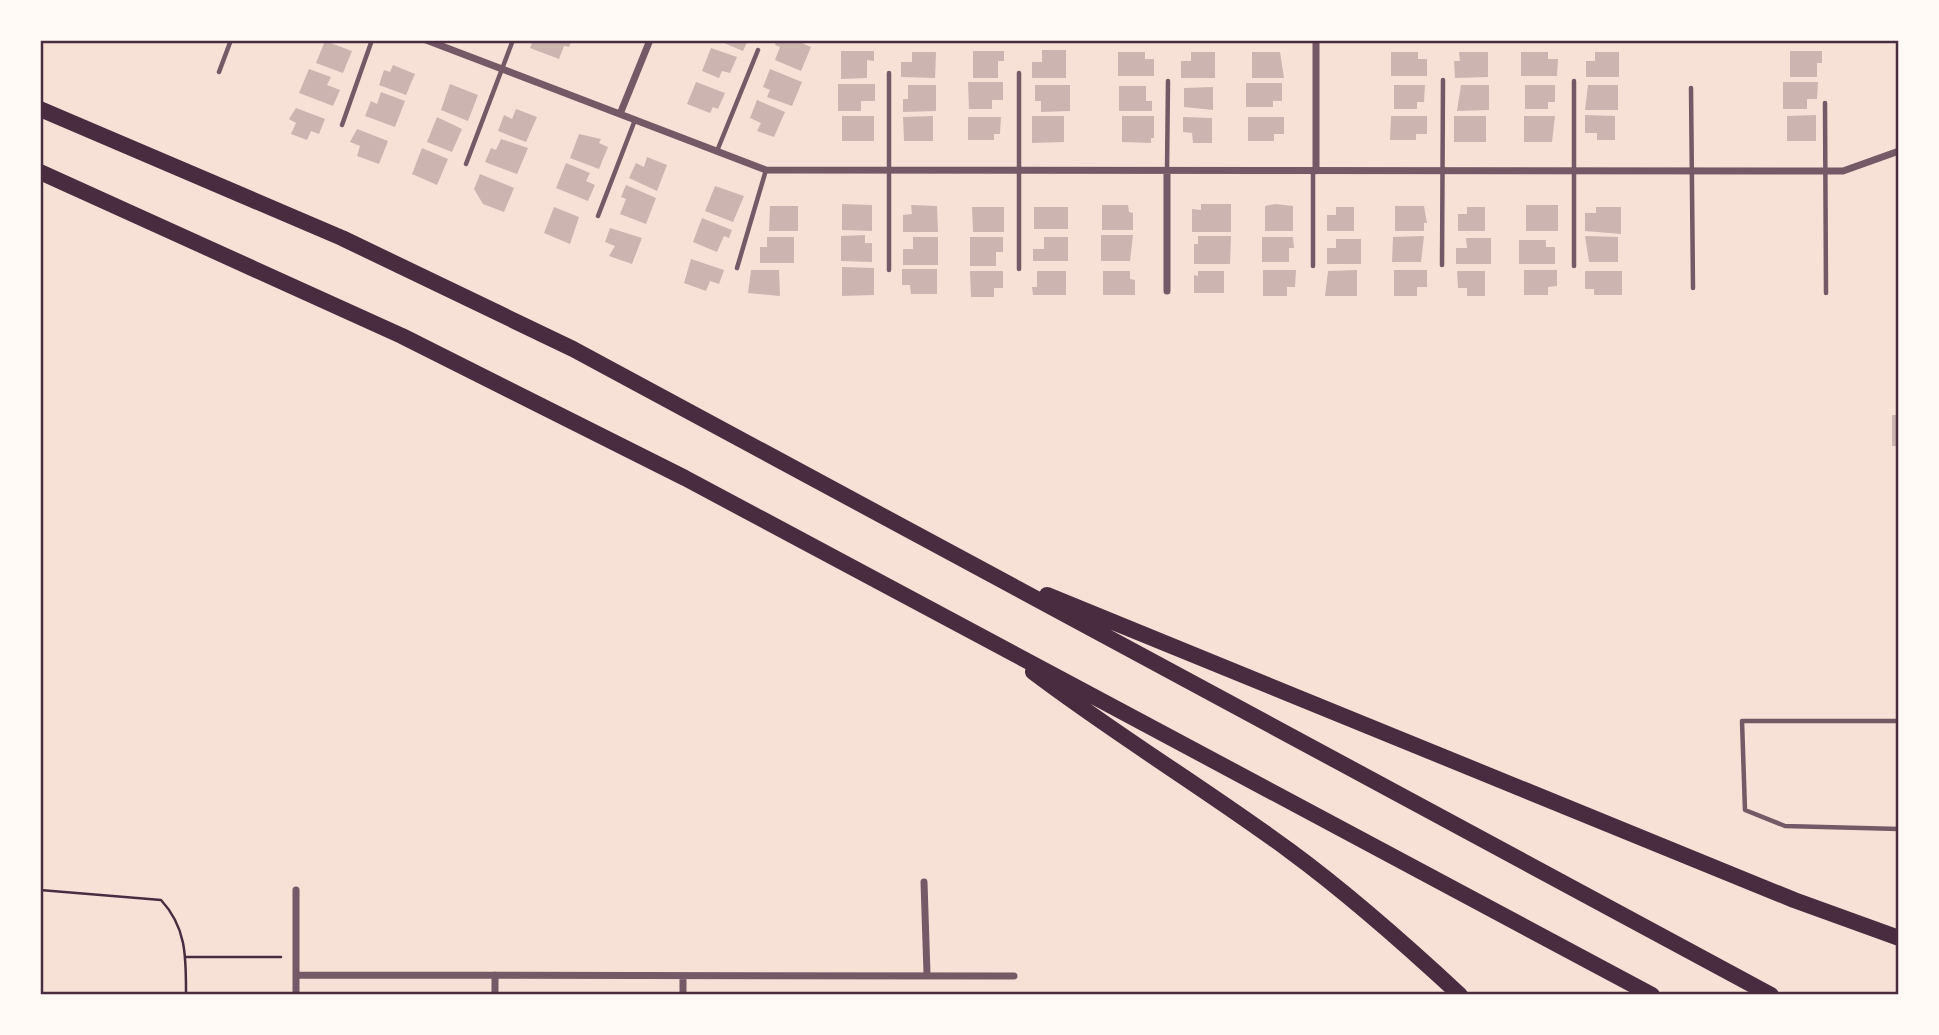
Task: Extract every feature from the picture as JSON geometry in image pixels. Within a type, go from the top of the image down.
[{"type":"highway","points":[[40,109],[331,233],[496,310],[649,388],[1771,995]]},
{"type":"highway","points":[[40,172],[276,276],[508,388],[995,642],[1652,995]]},
{"type":"highway","points":[[984,570],[1794,900],[1899,937]]},
{"type":"highway","points":[[995,642],[1133,746],[1291,851],[1370,915],[1460,995]]},
{"type":"street","points":[[426,40],[766,170],[1843,171],[1899,151]]},
{"type":"street","points":[[620,114],[650,40]]},
{"type":"street","points":[[1315,171],[1316,40]]},
{"type":"street","points":[[1167,171],[1167,292]]},
{"type":"street","points":[[924,882],[927,974]]},
{"type":"street","points":[[296,890],[296,995]]},
{"type":"street","points":[[296,975],[1014,976]]},
{"type":"street","points":[[495,975],[495,995]]},
{"type":"street","points":[[683,976],[683,995]]},
{"type":"lane","points":[[219,72],[231,40]]},
{"type":"lane","points":[[342,125],[372,40]]},
{"type":"lane","points":[[466,164],[513,40]]},
{"type":"lane","points":[[717,152],[758,50]]},
{"type":"lane","points":[[889,73],[889,270]]},
{"type":"lane","points":[[1019,73],[1019,269]]},
{"type":"lane","points":[[1442,265],[1443,80]]},
{"type":"lane","points":[[1167,171],[1168,81]]},
{"type":"lane","points":[[1574,81],[1574,266]]},
{"type":"lane","points":[[1691,88],[1694,172],[1693,288]]},
{"type":"lane","points":[[1825,103],[1826,293]]},
{"type":"lane","points":[[598,216],[635,120]]},
{"type":"lane","points":[[737,268],[766,170]]},
{"type":"lane","points":[[1313,266],[1315,171]]},
{"type":"lane","points":[[1899,721],[1742,721],[1745,810],[1785,826],[1899,829]]},
{"type":"path","points":[[40,890],[133,895],[161,900],[176,916],[186,957],[186,995]]},
{"type":"path","points":[[186,957],[281,957]]},
{"type":"building","points":[[533,40],[572,40],[569,47],[564,46],[559,59],[530,48]]},
{"type":"building","points":[[717,40],[748,40],[743,51]]},
{"type":"building","points":[[777,40],[795,40],[811,47],[801,71],[775,60],[780,47],[775,45]]},
{"type":"building","points":[[325,41],[352,51],[343,73],[316,63]]},
{"type":"building","points":[[711,48],[737,57],[730,73],[722,71],[719,78],[702,71]]},
{"type":"building","points":[[1042,50],[1066,50],[1066,78],[1032,78],[1032,62],[1042,62]]},
{"type":"building","points":[[841,51],[874,51],[874,61],[867,60],[867,78],[841,79]]},
{"type":"building","points":[[973,51],[1004,51],[1004,61],[998,61],[998,78],[973,78]]},
{"type":"building","points":[[1790,51],[1822,51],[1822,63],[1817,63],[1817,77],[1790,77]]},
{"type":"building","points":[[912,52],[936,52],[935,78],[901,77],[901,62],[912,62]]},
{"type":"building","points":[[1118,52],[1145,52],[1145,59],[1154,59],[1154,76],[1118,76]]},
{"type":"building","points":[[1191,52],[1215,52],[1215,78],[1181,78],[1181,61],[1191,61]]},
{"type":"building","points":[[1252,52],[1280,52],[1284,78],[1252,78]]},
{"type":"building","points":[[1391,52],[1418,52],[1418,59],[1427,59],[1427,76],[1391,76]]},
{"type":"building","points":[[1459,52],[1488,52],[1488,77],[1455,78],[1454,61],[1460,61]]},
{"type":"building","points":[[1521,52],[1548,52],[1548,59],[1558,59],[1557,76],[1521,76]]},
{"type":"building","points":[[1595,52],[1619,52],[1619,77],[1586,77],[1586,61],[1595,61]]},
{"type":"building","points":[[393,65],[415,74],[406,95],[379,85],[384,70],[390,72]]},
{"type":"building","points":[[309,69],[331,77],[327,85],[340,90],[333,106],[299,93]]},
{"type":"building","points":[[770,69],[802,82],[792,106],[767,97],[770,90],[763,87]]},
{"type":"building","points":[[696,82],[725,93],[718,109],[713,107],[710,113],[687,104]]},
{"type":"building","points":[[968,82],[1003,82],[1003,100],[992,100],[992,109],[969,109]]},
{"type":"building","points":[[1783,82],[1818,82],[1817,99],[1807,99],[1807,109],[1783,109]]},
{"type":"building","points":[[1246,83],[1282,83],[1282,101],[1273,101],[1273,107],[1246,107]]},
{"type":"building","points":[[450,84],[478,95],[468,121],[441,110]]},
{"type":"building","points":[[838,84],[875,84],[875,101],[861,101],[861,111],[838,111]]},
{"type":"building","points":[[908,85],[936,85],[936,111],[903,112],[903,99],[908,99]]},
{"type":"building","points":[[1035,85],[1070,85],[1070,111],[1041,112],[1041,101],[1035,101]]},
{"type":"building","points":[[1394,85],[1425,85],[1424,102],[1417,102],[1417,109],[1394,109]]},
{"type":"building","points":[[1461,85],[1489,85],[1489,110],[1457,111]]},
{"type":"building","points":[[1525,85],[1555,85],[1555,102],[1548,102],[1548,109],[1525,109]]},
{"type":"building","points":[[1588,85],[1618,85],[1618,110],[1585,110]]},
{"type":"building","points":[[1119,86],[1146,86],[1146,101],[1152,101],[1152,111],[1119,111]]},
{"type":"building","points":[[1213,87],[1213,110],[1184,107],[1184,88]]},
{"type":"building","points":[[381,92],[405,101],[395,127],[365,116],[371,101],[377,104]]},
{"type":"building","points":[[757,100],[785,112],[774,137],[757,131],[761,123],[750,118]]},
{"type":"building","points":[[296,108],[325,119],[319,134],[311,131],[307,140],[291,134],[296,123],[289,119]]},
{"type":"building","points":[[516,109],[537,117],[526,142],[498,131],[504,115],[512,119]]},
{"type":"building","points":[[1585,115],[1615,116],[1615,140],[1597,140],[1597,133],[1585,133]]},
{"type":"building","points":[[1816,115],[1816,141],[1787,141],[1787,116]]},
{"type":"building","points":[[842,116],[874,116],[874,141],[842,141]]},
{"type":"building","points":[[933,116],[933,141],[904,141],[903,117]]},
{"type":"building","points":[[1032,116],[1064,116],[1064,142],[1032,143]]},
{"type":"building","points":[[1122,116],[1154,116],[1154,138],[1151,138],[1151,143],[1122,142]]},
{"type":"building","points":[[1391,116],[1427,116],[1427,134],[1416,134],[1416,140],[1390,140]]},
{"type":"building","points":[[1454,116],[1486,116],[1486,142],[1454,142]]},
{"type":"building","points":[[1524,116],[1555,116],[1552,142],[1524,142]]},
{"type":"building","points":[[437,117],[462,129],[452,152],[427,142]]},
{"type":"building","points":[[968,117],[1001,117],[1000,134],[994,134],[994,140],[968,140]]},
{"type":"building","points":[[1183,117],[1212,118],[1212,143],[1193,143],[1192,133],[1183,132]]},
{"type":"building","points":[[1248,117],[1284,117],[1284,134],[1274,134],[1274,141],[1248,141]]},
{"type":"building","points":[[357,129],[388,141],[379,164],[357,156],[360,146],[350,142]]},
{"type":"building","points":[[579,134],[601,139],[599,143],[608,147],[599,169],[570,158]]},
{"type":"building","points":[[501,139],[528,148],[517,174],[485,162],[491,148],[496,150]]},
{"type":"building","points":[[422,148],[448,159],[437,185],[412,174]]},
{"type":"building","points":[[647,157],[667,165],[657,191],[629,178],[636,163],[644,167]]},
{"type":"building","points":[[566,163],[590,173],[586,181],[595,185],[588,201],[556,188]]},
{"type":"building","points":[[480,174],[514,188],[504,212],[483,204],[474,189]]},
{"type":"building","points":[[626,185],[656,198],[646,224],[620,214],[626,199],[621,197]]},
{"type":"building","points":[[715,186],[744,196],[733,222],[705,211]]},
{"type":"building","points":[[842,204],[872,205],[872,231],[842,230]]},
{"type":"building","points":[[1201,204],[1231,204],[1231,232],[1192,232],[1192,209],[1201,210]]},
{"type":"building","points":[[911,205],[937,206],[938,232],[903,232],[903,215],[912,214]]},
{"type":"building","points":[[1102,205],[1128,205],[1129,212],[1133,213],[1133,230],[1102,230]]},
{"type":"building","points":[[1526,205],[1558,205],[1558,231],[1526,231]]},
{"type":"building","points":[[770,206],[798,206],[798,231],[769,231]]},
{"type":"building","points":[[1265,206],[1293,206],[1293,231],[1265,231]]},
{"type":"building","points":[[1395,206],[1424,206],[1427,223],[1424,223],[1424,231],[1395,231]]},
{"type":"building","points":[[554,207],[579,217],[570,244],[544,233]]},
{"type":"building","points":[[972,207],[1004,207],[1004,232],[973,232]]},
{"type":"building","points":[[1034,207],[1068,207],[1068,229],[1034,229]]},
{"type":"building","points":[[1336,207],[1354,207],[1354,231],[1327,231],[1327,215],[1336,215]]},
{"type":"building","points":[[1467,207],[1485,207],[1485,231],[1458,231],[1458,214],[1467,214]]},
{"type":"building","points":[[1596,207],[1621,207],[1621,234],[1585,231],[1585,213],[1596,213]]},
{"type":"building","points":[[702,218],[732,230],[729,238],[724,236],[717,252],[693,242]]},
{"type":"building","points":[[610,228],[642,238],[632,264],[609,256],[615,246],[605,242]]},
{"type":"building","points":[[865,235],[865,243],[872,243],[872,262],[841,261],[841,236]]},
{"type":"building","points":[[1101,235],[1133,235],[1130,261],[1101,261]]},
{"type":"building","points":[[1198,236],[1231,236],[1230,264],[1194,264],[1194,244],[1198,244]]},
{"type":"building","points":[[1424,236],[1421,262],[1392,262],[1393,237]]},
{"type":"building","points":[[1585,236],[1618,237],[1618,262],[1589,262]]},
{"type":"building","points":[[767,237],[794,237],[794,263],[760,263],[760,247],[767,247]]},
{"type":"building","points":[[913,237],[938,237],[938,265],[903,265],[903,249],[913,249]]},
{"type":"building","points":[[970,237],[1003,237],[1003,252],[996,252],[996,266],[970,266]]},
{"type":"building","points":[[1044,237],[1068,237],[1068,261],[1033,261],[1033,249],[1044,249]]},
{"type":"building","points":[[1262,237],[1293,237],[1294,248],[1289,248],[1289,262],[1262,262]]},
{"type":"building","points":[[1466,238],[1491,238],[1491,264],[1456,264],[1456,248],[1467,248]]},
{"type":"building","points":[[1336,239],[1361,239],[1361,264],[1327,264],[1327,248],[1336,248]]},
{"type":"building","points":[[1519,240],[1546,240],[1546,247],[1555,247],[1555,264],[1519,264]]},
{"type":"building","points":[[691,259],[724,270],[719,284],[710,281],[706,291],[684,283]]},
{"type":"building","points":[[842,267],[874,268],[874,295],[842,296]]},
{"type":"building","points":[[902,269],[937,269],[937,294],[911,294],[910,285],[902,285]]},
{"type":"building","points":[[751,270],[779,270],[780,296],[748,293]]},
{"type":"building","points":[[1263,270],[1296,270],[1295,287],[1287,287],[1287,296],[1263,296]]},
{"type":"building","points":[[1357,270],[1357,296],[1325,296],[1328,271]]},
{"type":"building","points":[[1394,270],[1427,270],[1427,287],[1417,287],[1417,296],[1394,296]]},
{"type":"building","points":[[1524,270],[1557,270],[1557,286],[1548,287],[1548,295],[1524,295]]},
{"type":"building","points":[[970,271],[1003,271],[1003,288],[994,288],[994,297],[971,297]]},
{"type":"building","points":[[1037,271],[1066,271],[1066,295],[1033,295],[1032,287],[1037,287]]},
{"type":"building","points":[[1103,271],[1130,271],[1130,279],[1135,280],[1135,295],[1103,295]]},
{"type":"building","points":[[1198,271],[1224,271],[1224,293],[1194,293],[1194,275],[1198,276]]},
{"type":"building","points":[[1457,271],[1485,271],[1485,296],[1467,296],[1467,288],[1458,288]]},
{"type":"building","points":[[1585,271],[1622,271],[1622,295],[1594,295],[1594,289],[1585,289]]},
{"type":"building","points":[[1892,415],[1899,415],[1899,446],[1892,446]]}]
